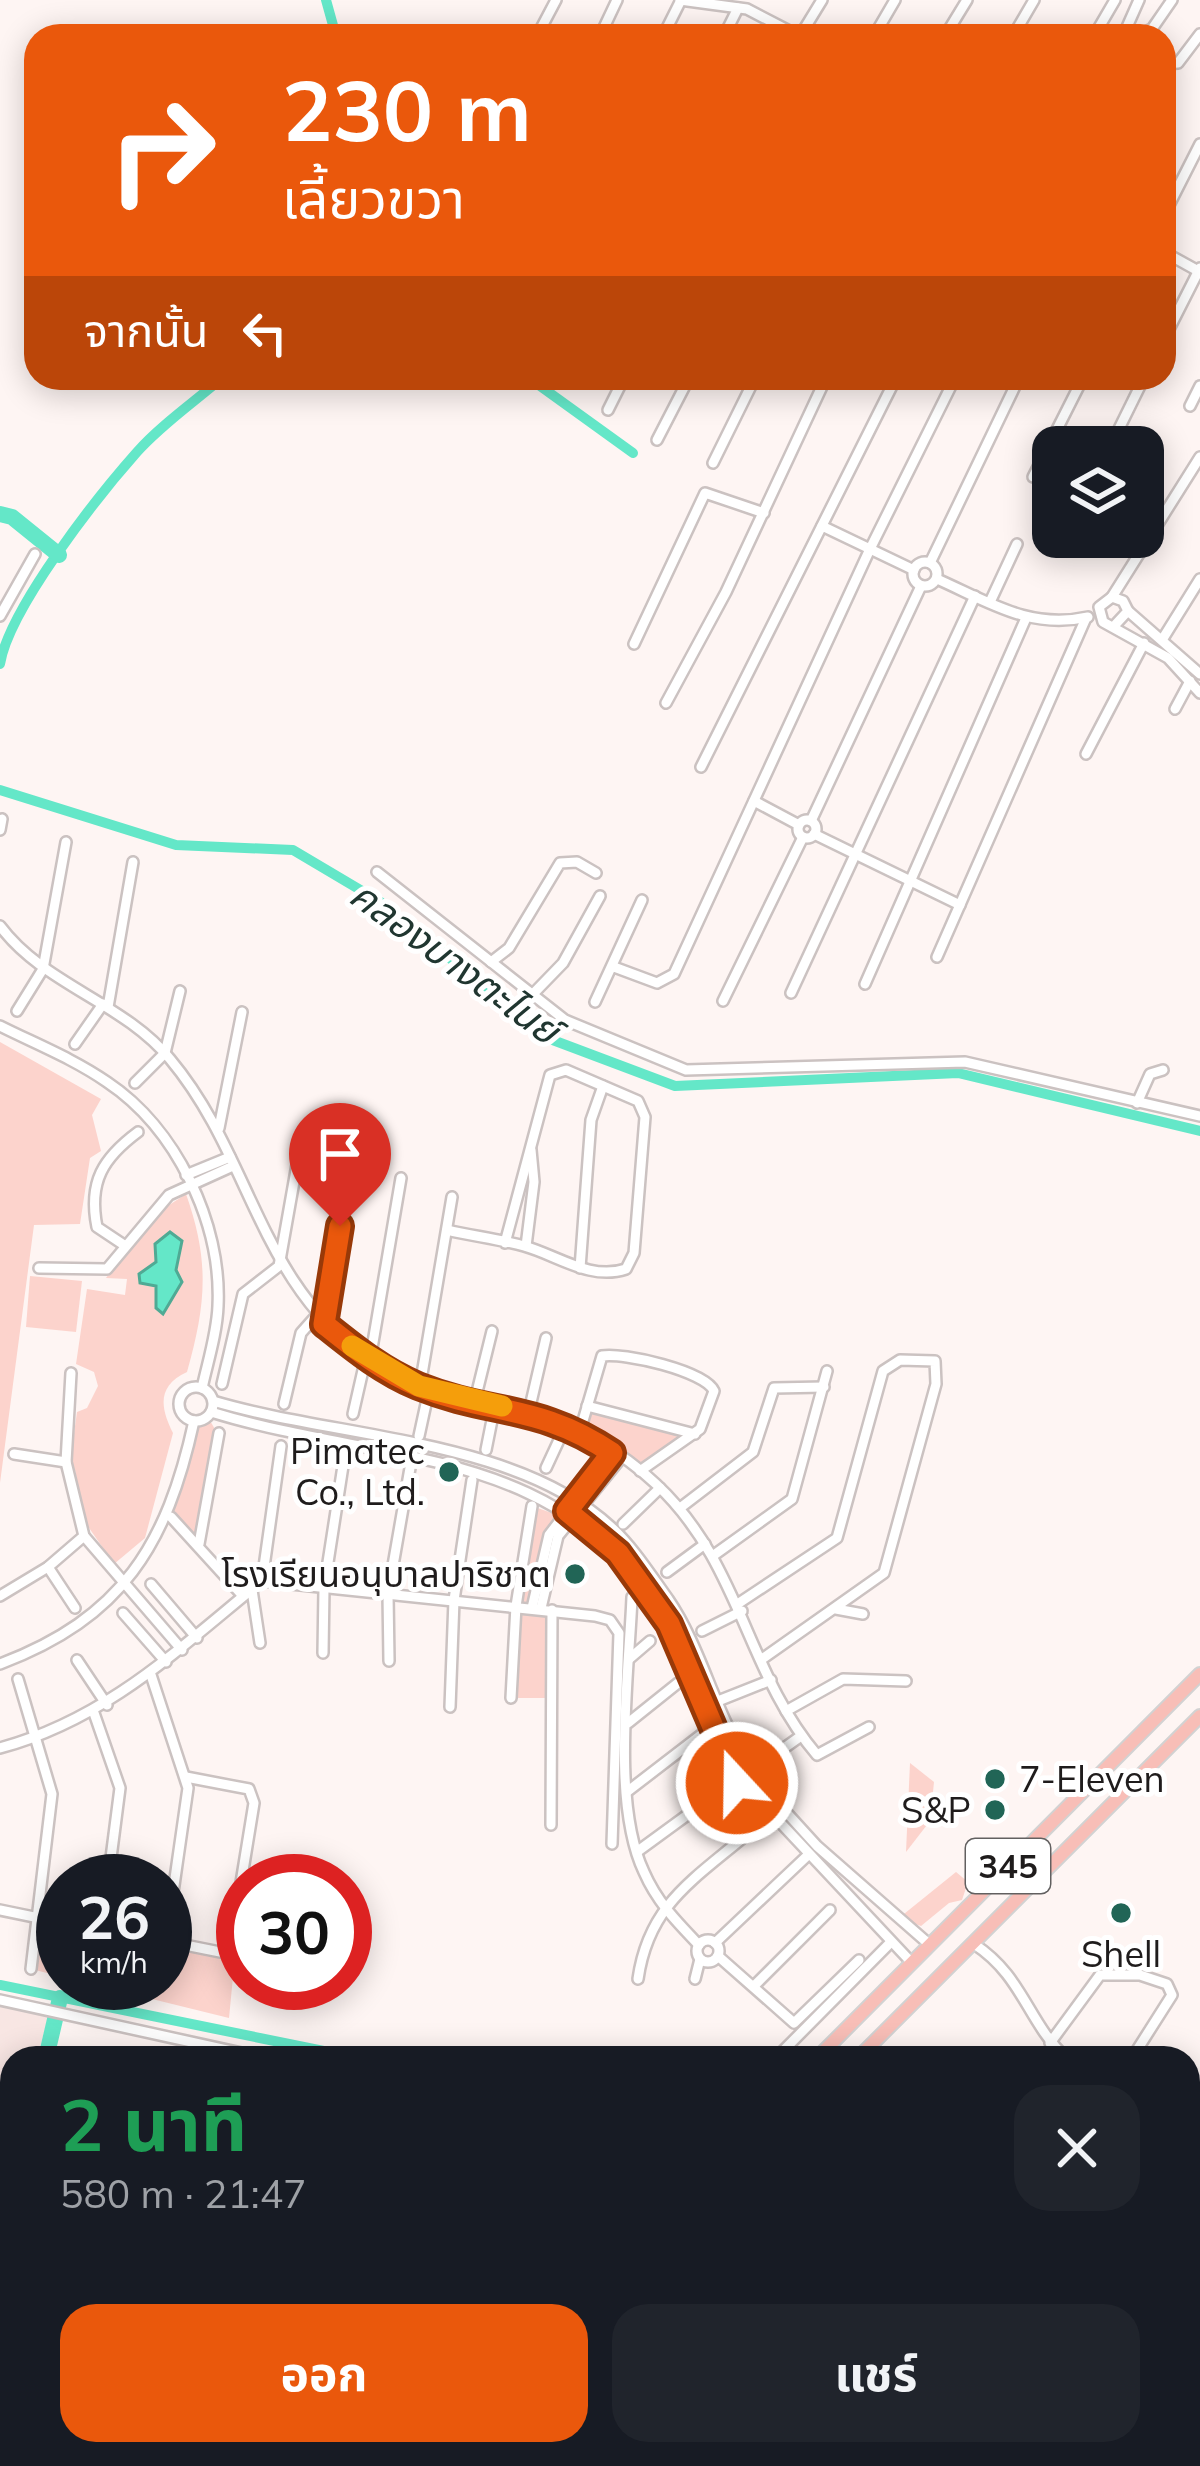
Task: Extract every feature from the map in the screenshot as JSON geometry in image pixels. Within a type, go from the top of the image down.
[{"type":"main road","name":"345","points":[[829,2046],[1200,1674]]},
{"type":"main road","name":"345","points":[[870,2046],[1200,1716]]},
{"type":"street","points":[[685,0],[745,6],[776,24]]},
{"type":"street","points":[[803,24],[822,0]]},
{"type":"street","points":[[1128,24],[1139,0]]},
{"type":"street","points":[[1154,24],[1172,0]]},
{"type":"street","points":[[1130,20],[1138,24]]},
{"type":"street","points":[[1176,63],[1200,34]]},
{"type":"street","points":[[1176,191],[1200,144]]},
{"type":"street","points":[[1176,316],[1199,271]]},
{"type":"street","points":[[1190,406],[1200,386]]},
{"type":"street","points":[[608,410],[618,390]]},
{"type":"street","points":[[657,440],[682,390]]},
{"type":"street","points":[[713,464],[749,390]]},
{"type":"street","points":[[666,703],[764,513],[820,390]]},
{"type":"street","points":[[701,767],[890,390]]},
{"type":"street","points":[[614,967],[650,982],[670,980],[869,549],[950,390]]},
{"type":"street","points":[[914,570],[930,563],[1013,390]]},
{"type":"street","points":[[1059,426],[1077,390]]},
{"type":"street","points":[[1120,426],[1138,390]]},
{"type":"street","points":[[930,563],[937,579],[1026,618],[1049,624],[1086,618],[1112,597],[1200,457]]},
{"type":"street","points":[[634,644],[705,493],[764,513]]},
{"type":"street","points":[[822,526],[914,570],[921,586]]},
{"type":"street","points":[[990,602],[1017,544]]},
{"type":"street","points":[[0,616],[35,554]]},
{"type":"street","points":[[724,1001],[921,586],[937,579]]},
{"type":"street","points":[[1162,640],[1200,579]]},
{"type":"street","points":[[791,993],[975,596]]},
{"type":"street","points":[[1112,597],[1123,601],[1127,611],[1200,674]]},
{"type":"street","points":[[1114,626],[1127,611]]},
{"type":"street","points":[[1099,612],[1144,643],[1200,693]]},
{"type":"street","points":[[865,984],[1026,618]]},
{"type":"street","points":[[937,957],[1086,618]]},
{"type":"street","points":[[1086,754],[1144,643]]},
{"type":"street","points":[[1175,709],[1190,681]]},
{"type":"street","points":[[754,801],[960,905]]},
{"type":"street","points":[[17,1011],[43,969],[66,842]]},
{"type":"street","points":[[75,1044],[105,1005],[133,862]]},
{"type":"street","points":[[491,962],[509,948],[560,863],[577,862],[596,873]]},
{"type":"street","points":[[377,872],[531,996],[600,1037],[686,1070],[965,1062],[1200,1116]]},
{"type":"street","points":[[531,996],[562,963],[601,896]]},
{"type":"street","points":[[595,1002],[642,900]]},
{"type":"street","points":[[0,926],[43,969],[105,1005],[165,1053],[219,1128],[279,1266],[321,1319],[368,1359],[424,1388],[529,1411],[566,1425],[640,1471],[680,1508],[714,1555],[787,1711],[817,1755],[869,1727]]},
{"type":"street","points":[[135,1084],[165,1053],[179,991]]},
{"type":"street","points":[[219,1128],[242,1012]]},
{"type":"street","points":[[0,1026],[72,1061],[138,1106],[188,1178],[216,1263],[218,1305],[202,1388],[212,1406],[500,1479],[571,1513],[618,1553],[669,1624],[735,1767],[735,1780],[745,1785],[912,1963]]},
{"type":"street","points":[[447,1231],[505,1243],[526,1246],[580,1268],[618,1272],[632,1265],[645,1117],[638,1101],[556,1070],[544,1088],[505,1243]]},
{"type":"street","points":[[1137,1102],[1150,1074],[1163,1070]]},
{"type":"street","points":[[580,1268],[591,1120],[603,1086]]},
{"type":"street","points":[[124,1245],[98,1227],[97,1178],[105,1159],[138,1132]]},
{"type":"street","points":[[222,1384],[243,1294],[279,1266],[301,1142]]},
{"type":"street","points":[[284,1404],[302,1333],[321,1319],[352,1145]]},
{"type":"street","points":[[526,1246],[534,1182],[530,1150]]},
{"type":"street","points":[[39,1268],[106,1269],[157,1204],[188,1178],[231,1162]]},
{"type":"street","points":[[353,1414],[368,1359],[401,1178]]},
{"type":"street","points":[[419,1436],[452,1197]]},
{"type":"street","points":[[475,1400],[492,1331]]},
{"type":"street","points":[[529,1411],[546,1338]]},
{"type":"street","points":[[580,1431],[596,1361],[616,1354],[703,1376],[714,1391],[695,1434],[640,1471]]},
{"type":"street","points":[[703,1631],[837,1538],[883,1371],[900,1360],[935,1361],[936,1384],[884,1573],[763,1659]]},
{"type":"street","points":[[714,1555],[792,1499],[827,1372]]},
{"type":"street","points":[[71,1373],[66,1462],[84,1536],[182,1650]]},
{"type":"street","points":[[680,1508],[745,1463],[758,1443],[766,1399],[782,1385],[824,1387]]},
{"type":"street","points":[[194,1421],[183,1415],[179,1403],[190,1388],[202,1388]]},
{"type":"street","points":[[486,1450],[495,1405]]},
{"type":"street","points":[[0,1664],[60,1640],[125,1585],[174,1504],[194,1421],[212,1406]]},
{"type":"street","points":[[212,1406],[504,1464],[580,1503],[634,1551],[667,1598],[754,1769],[818,1846],[930,1945]]},
{"type":"street","points":[[587,1406],[695,1434]]},
{"type":"street","points":[[546,1468],[566,1425]]},
{"type":"street","points":[[199,1544],[219,1433]]},
{"type":"street","points":[[0,1748],[37,1738],[107,1705],[151,1675],[262,1581],[281,1446]]},
{"type":"street","points":[[323,1653],[324,1588],[345,1453]]},
{"type":"street","points":[[14,1454],[66,1462]]},
{"type":"street","points":[[551,1825],[542,1608],[554,1545],[571,1513],[617,1456]]},
{"type":"street","points":[[388,1661],[388,1594],[410,1468]]},
{"type":"street","points":[[450,1707],[454,1600],[472,1480]]},
{"type":"street","points":[[623,1524],[660,1488]]},
{"type":"street","points":[[512,1698],[516,1606],[532,1506]]},
{"type":"street","points":[[171,1517],[248,1593],[260,1643]]},
{"type":"street","points":[[2,1592],[48,1567],[84,1536]]},
{"type":"street","points":[[667,1572],[705,1544]]},
{"type":"street","points":[[48,1567],[75,1608]]},
{"type":"street","points":[[262,1581],[542,1608],[610,1620],[619,1633],[612,1844]]},
{"type":"street","points":[[151,1584],[196,1638]]},
{"type":"street","points":[[632,1598],[628,1790],[638,1851],[662,1907],[699,1945],[695,1979]]},
{"type":"street","points":[[836,1609],[863,1614]]},
{"type":"street","points":[[124,1613],[166,1662]]},
{"type":"street","points":[[629,1658],[650,1641]]},
{"type":"street","points":[[77,1660],[107,1705]]},
{"type":"street","points":[[151,1675],[186,1777],[177,1854]]},
{"type":"street","points":[[18,1679],[52,1794],[45,1854]]},
{"type":"street","points":[[718,1701],[771,1679]]},
{"type":"street","points":[[787,1711],[844,1679],[906,1681]]},
{"type":"street","points":[[628,1723],[678,1683]]},
{"type":"street","points":[[94,1713],[120,1788],[111,1854]]},
{"type":"street","points":[[628,1790],[702,1734]]},
{"type":"street","points":[[745,1785],[754,1769],[801,1736]]},
{"type":"street","points":[[735,1767],[754,1769]]},
{"type":"street","points":[[186,1777],[249,1789],[254,1803],[231,1944],[220,1952],[192,1946]]},
{"type":"street","points":[[638,1851],[727,1786]]},
{"type":"street","points":[[638,1979],[644,1939],[662,1907],[752,1830]]},
{"type":"street","points":[[699,1945],[715,1943],[818,1846]]},
{"type":"street","points":[[0,1910],[36,1918]]},
{"type":"street","points":[[754,1987],[830,1910]]},
{"type":"street","points":[[31,1970],[36,1933]]},
{"type":"street","points":[[788,2046],[891,1942]]},
{"type":"street","points":[[715,1943],[718,1955],[784,2019],[798,2021],[859,1960]]},
{"type":"street","points":[[974,1943],[1006,1967],[1053,2046]]},
{"type":"street","points":[[700,1959],[718,1955]]},
{"type":"street","points":[[1050,2043],[1100,1976],[1140,1975],[1167,1984],[1172,1995],[1140,2046]]},
{"type":"street","points":[[0,2000],[210,2046]]},
{"type":"shaded area","points":[[0,1042],[101,1099],[92,1115],[101,1151],[90,1158],[80,1224],[34,1225],[0,1483]]},
{"type":"shaded area","points":[[186,1194],[202,1262],[198,1325],[187,1372],[170,1384],[164,1398],[173,1433],[145,1538],[114,1564],[85,1522],[75,1470],[69,1469],[77,1412],[87,1408],[98,1386],[94,1372],[76,1364],[87,1289],[125,1295],[127,1279],[106,1278],[151,1217]]},
{"type":"shaded area","points":[[170,1232],[182,1241],[176,1270],[182,1282],[163,1314],[156,1308],[156,1286],[140,1283],[139,1274],[156,1262],[155,1244]]},
{"type":"shaded area","points":[[30,1276],[82,1281],[76,1332],[26,1327]]},
{"type":"shaded area","points":[[587,1406],[695,1434],[640,1471],[580,1431]]},
{"type":"shaded area","points":[[209,1419],[216,1431],[197,1539],[171,1517],[195,1423]]},
{"type":"shaded area","points":[[532,1506],[563,1517],[533,1607],[552,1610],[551,1698],[511,1698],[516,1606]]},
{"type":"shaded area","points":[[910,1763],[934,1782],[930,1821],[906,1852]]},
{"type":"shaded area","points":[[956,1872],[968,1882],[962,1900],[949,1903],[921,1926],[899,1918]]},
{"type":"shaded area","points":[[36,1933],[36,1970],[31,1969]]},
{"type":"shaded area","points":[[192,1946],[216,1951],[216,2010],[230,2010],[229,2018],[192,2009]]},
{"type":"shaded area","points":[[0,2001],[50,2011],[40,2046],[0,2046]]},
{"type":"waterway","points":[[326,0],[333,24]]},
{"type":"waterway","points":[[0,664],[37,585],[100,496],[146,442],[207,390]]},
{"type":"waterway","points":[[546,390],[633,453]]},
{"type":"waterway","name":"คลองบางตะไนย์","points":[[0,514],[12,517],[59,555]]},
{"type":"waterway","name":"คลองบางตะไนย์","points":[[0,790],[176,845],[293,850],[379,901],[550,1039],[675,1086],[958,1073],[1200,1131]]},
{"type":"waterway","points":[[0,1985],[299,2046]]},
{"type":"waterway","points":[[49,2046],[57,2010]]},
{"type":"slow traffic","points":[[352,1346],[388,1371],[429,1390],[502,1406]]},
{"type":"place","name":"Pimatec Co., Ltd.","points":[[449,1472]]},
{"type":"place","name":"โรงเรียนอนุบาลปาริชาต","points":[[575,1574]]},
{"type":"place","name":"7-Eleven","points":[[995,1779]]},
{"type":"place","name":"S&P","points":[[995,1810]]},
{"type":"place","name":"Shell","points":[[1121,1913]]},
{"type":"route","points":[[340,1226],[324,1324],[370,1360],[419,1386],[542,1415],[580,1431],[612,1453],[567,1511],[618,1553],[669,1624],[735,1767],[737,1783]]}]
